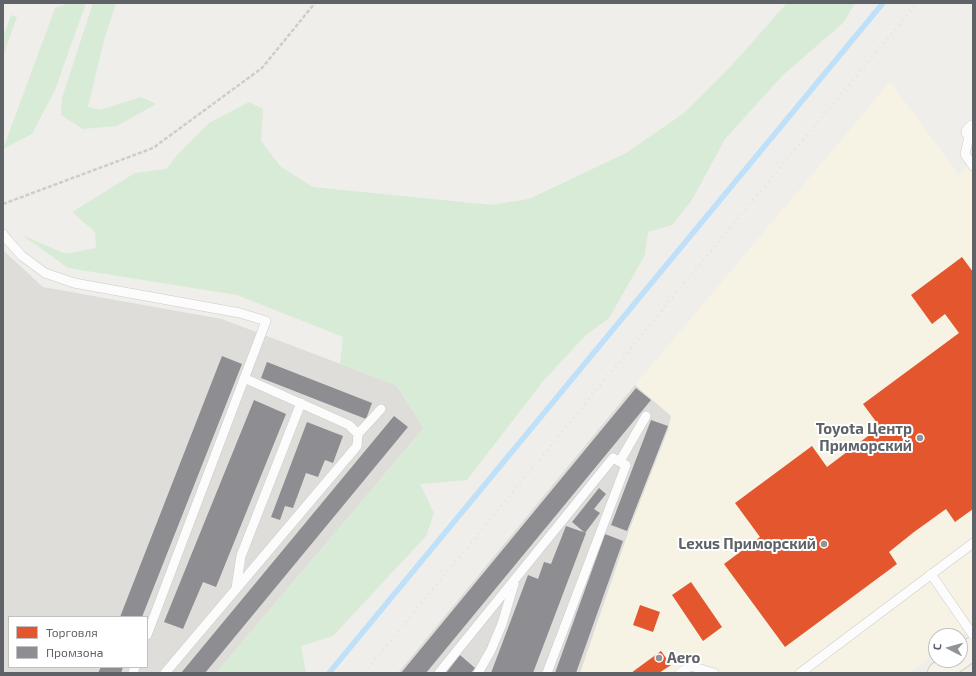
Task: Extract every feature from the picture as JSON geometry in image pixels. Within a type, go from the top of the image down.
[{"type":"lane","points":[[972,131],[965,154],[973,166]]},
{"type":"lane","points":[[3,234],[22,256],[45,273],[74,283],[240,313],[266,321],[148,632]]},
{"type":"lane","points":[[244,378],[350,425],[358,434]]},
{"type":"lane","points":[[236,589],[241,556],[301,403]]},
{"type":"lane","points":[[165,673],[357,446],[358,434],[381,408]]},
{"type":"lane","points":[[620,461],[646,416]]},
{"type":"lane","points":[[439,673],[613,458],[626,465],[547,673]]},
{"type":"lane","points":[[800,673],[973,543]]},
{"type":"lane","points":[[931,574],[973,635]]},
{"type":"lane","points":[[478,673],[491,650],[502,624],[516,578]]},
{"type":"lane","points":[[680,673],[690,666],[714,673]]},
{"type":"path","points":[[3,204],[153,148],[262,68],[315,3]]},
{"type":"shaded area","points":[[890,82],[959,175],[973,159],[973,626],[968,630],[968,628],[928,628],[928,659],[909,673],[580,673],[628,533],[668,430],[671,416],[635,385]]},
{"type":"shaded area","points":[[3,250],[43,287],[222,319],[396,385],[424,428],[216,673],[3,673]]},
{"type":"shaded area","points":[[635,385],[671,416],[668,430],[628,533],[580,673],[398,673]]},
{"type":"green space","points":[[70,3],[86,3],[55,90],[32,134],[3,149],[55,8]]},
{"type":"green space","points":[[93,3],[116,3],[104,40],[88,107],[100,110],[141,97],[156,104],[117,126],[83,129],[61,115],[62,98]]},
{"type":"green space","points":[[787,3],[855,3],[843,23],[783,75],[725,139],[692,200],[672,225],[648,232],[645,255],[609,318],[586,335],[544,380],[467,480],[420,484],[434,513],[426,536],[333,636],[301,646],[306,673],[216,673],[424,428],[396,385],[340,364],[343,337],[237,295],[68,268],[22,235],[66,254],[96,248],[95,232],[72,212],[135,173],[166,169],[179,153],[209,123],[249,102],[263,109],[261,141],[281,167],[313,187],[492,205],[529,199],[626,153],[684,113],[732,65]]},
{"type":"green space","points":[[11,15],[17,17],[3,56],[3,37]]},
{"type":"building: Торговля","points":[[962,257],[973,272],[973,509],[955,522],[946,509],[914,532],[889,552],[897,564],[785,647],[724,564],[760,537],[735,503],[812,446],[827,467],[880,427],[863,404],[959,333],[945,314],[932,324],[911,295]]},
{"type":"building: Торговля","points":[[691,582],[722,627],[703,641],[672,595]]},
{"type":"building: Торговля","points":[[640,605],[660,612],[653,632],[633,625]]},
{"type":"building: Торговля","name":"Aero","points":[[661,651],[671,665],[659,673],[631,673]]},
{"type":"building: Промзона","points":[[222,356],[242,364],[142,616],[120,616]]},
{"type":"building: Промзона","points":[[267,362],[372,403],[366,419],[261,378]]},
{"type":"building: Промзона","points":[[636,388],[651,400],[426,673],[401,673]]},
{"type":"building: Промзона","points":[[254,400],[286,414],[216,587],[203,582],[183,629],[164,622]]},
{"type":"building: Промзона","points":[[394,416],[408,427],[205,673],[181,673]]},
{"type":"building: Промзона","points":[[651,420],[668,426],[627,531],[611,525]]},
{"type":"building: Промзона","points":[[307,422],[343,436],[333,463],[325,460],[318,477],[306,473],[293,508],[285,506],[280,520],[271,517]]},
{"type":"building: Промзона","points":[[599,488],[606,494],[594,509],[600,513],[585,533],[572,522]]},
{"type":"building: Промзона","points":[[566,526],[586,533],[533,673],[491,673],[528,575],[538,579],[544,562],[551,564]]},
{"type":"building: Промзона","points":[[605,534],[623,541],[576,673],[555,673]]},
{"type":"building: Промзона","points":[[460,655],[475,668],[471,673],[446,673]]},
{"type":"building: Промзона","points":[[100,668],[123,668],[121,673],[98,673]]},
{"type":"waterway","points":[[329,673],[883,3]]},
{"type":"railway","points":[[364,673],[695,270],[917,3]]},
{"type":"place","name":"Toyota Центр Приморский","points":[[920,438]]},
{"type":"place","name":"Lexus Приморский","points":[[824,544]]},
{"type":"place","name":"Aero","points":[[659,658]]}]
